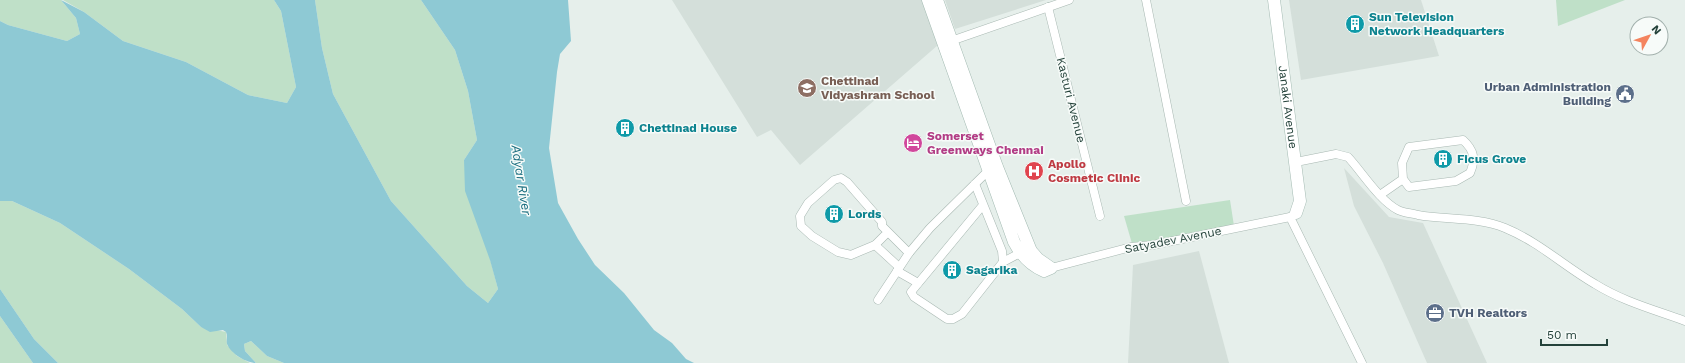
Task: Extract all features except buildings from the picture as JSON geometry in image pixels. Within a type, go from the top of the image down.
[{"type":"street","points":[[928,0],[948,44],[992,169],[1014,242],[1020,253],[1034,267],[1044,271],[1051,268]]},
{"type":"street","points":[[937,0],[948,44]]},
{"type":"street","points":[[948,44],[1069,0]]},
{"type":"street","points":[[1146,0],[1186,201]]},
{"type":"street","name":"Janaki Avenue","points":[[1274,0],[1300,201],[1293,215]]},
{"type":"street","name":"Kasturi Avenue","points":[[1048,7],[1100,216]]},
{"type":"street","points":[[1463,140],[1471,147],[1474,164],[1470,173],[1456,181],[1409,187],[1403,179],[1402,163],[1409,147],[1463,140]]},
{"type":"street","points":[[1296,162],[1336,154],[1348,157],[1380,195],[1397,209],[1430,217],[1491,223],[1505,228],[1527,238],[1547,250],[1596,285],[1610,292],[1685,321]]},
{"type":"street","points":[[878,300],[909,253],[930,228],[974,184],[992,169]]},
{"type":"street","points":[[992,169],[1032,251],[1038,260],[1051,268]]},
{"type":"street","points":[[888,232],[875,245],[851,256],[838,252],[812,236],[801,226],[800,216],[808,203],[834,180],[841,178],[847,182],[882,222],[882,226],[888,232],[909,253]]},
{"type":"street","points":[[1380,195],[1403,179]]},
{"type":"street","points":[[974,184],[1002,251],[1003,262]]},
{"type":"street","points":[[982,205],[918,283],[912,292],[914,297],[947,319],[953,320],[962,314],[1003,262],[1020,253]]},
{"type":"street","points":[[1293,215],[1362,363]]},
{"type":"street","name":"Satyadev Avenue","points":[[1051,268],[1131,247],[1153,245],[1293,215]]},
{"type":"street","points":[[875,245],[898,269],[918,283]]},
{"type":"shaded area","name":"Chettinad Vidyashram School","points":[[672,0],[922,0],[938,45],[800,165],[771,130],[757,137]]},
{"type":"shaded area","points":[[945,0],[1046,0],[955,29]]},
{"type":"shaded area","points":[[1289,0],[1421,0],[1439,56],[1301,80]]},
{"type":"shaded area","name":"TVH Realtors","points":[[1344,168],[1389,217],[1423,223],[1487,363],[1427,363],[1383,263],[1354,206]]},
{"type":"shaded area","points":[[1199,251],[1229,363],[1128,363],[1133,265]]},
{"type":"green space","points":[[0,0],[61,0],[76,18],[80,34],[67,41],[8,25],[0,21]]},
{"type":"green space","points":[[63,0],[274,0],[281,11],[296,87],[287,103],[248,95],[186,62],[123,41],[84,12]]},
{"type":"green space","points":[[315,0],[421,0],[455,50],[468,91],[477,140],[464,160],[498,289],[488,303],[467,286],[391,201],[333,94],[322,48]]},
{"type":"green space","points":[[1556,0],[1625,0],[1558,26]]},
{"type":"green space","points":[[1230,200],[1234,226],[1133,247],[1124,216]]},
{"type":"green space","points":[[0,201],[12,201],[60,223],[129,269],[182,309],[201,327],[226,332],[227,345],[237,356],[250,363],[58,363],[34,339],[0,289]]},
{"type":"green space","points":[[0,316],[33,363],[0,363]]},
{"type":"green space","points":[[251,341],[267,356],[284,363],[256,363],[245,351],[244,344]]},
{"type":"water","name":"Adyar River","points":[[61,0],[84,12],[123,41],[186,62],[248,95],[287,103],[296,87],[281,11],[274,0],[315,0],[322,48],[333,94],[391,201],[467,286],[488,303],[498,289],[490,260],[465,191],[464,160],[477,140],[468,91],[455,50],[421,0],[568,0],[571,41],[560,54],[549,148],[558,203],[578,239],[595,265],[624,293],[654,330],[672,343],[686,359],[694,363],[284,363],[267,356],[251,341],[244,344],[245,351],[256,363],[252,363],[240,357],[229,348],[227,344],[226,332],[223,330],[210,332],[201,327],[182,309],[129,269],[60,223],[12,201],[0,201],[0,21],[8,25],[67,41],[80,34],[76,18]]},
{"type":"water","points":[[0,289],[34,339],[58,363],[33,363],[0,316]]},
{"type":"place","name":"Sun Television Network Headquarters","points":[[1355,24]]},
{"type":"place","name":"Chettinad Vidyashram School","points":[[807,88]]},
{"type":"place","name":"Urban Administration Building","points":[[1625,94]]},
{"type":"place","name":"Chettinad House","points":[[625,128]]},
{"type":"place","name":"Somerset Greenways Chennai","points":[[913,143]]},
{"type":"place","name":"Ficus Grove","points":[[1443,159]]},
{"type":"place","name":"Apollo Cosmetic Clinic","points":[[1034,171]]},
{"type":"place","name":"Lords","points":[[834,214]]},
{"type":"place","name":"Sagarika","points":[[952,270]]},
{"type":"place","name":"TVH Realtors","points":[[1435,313]]}]
